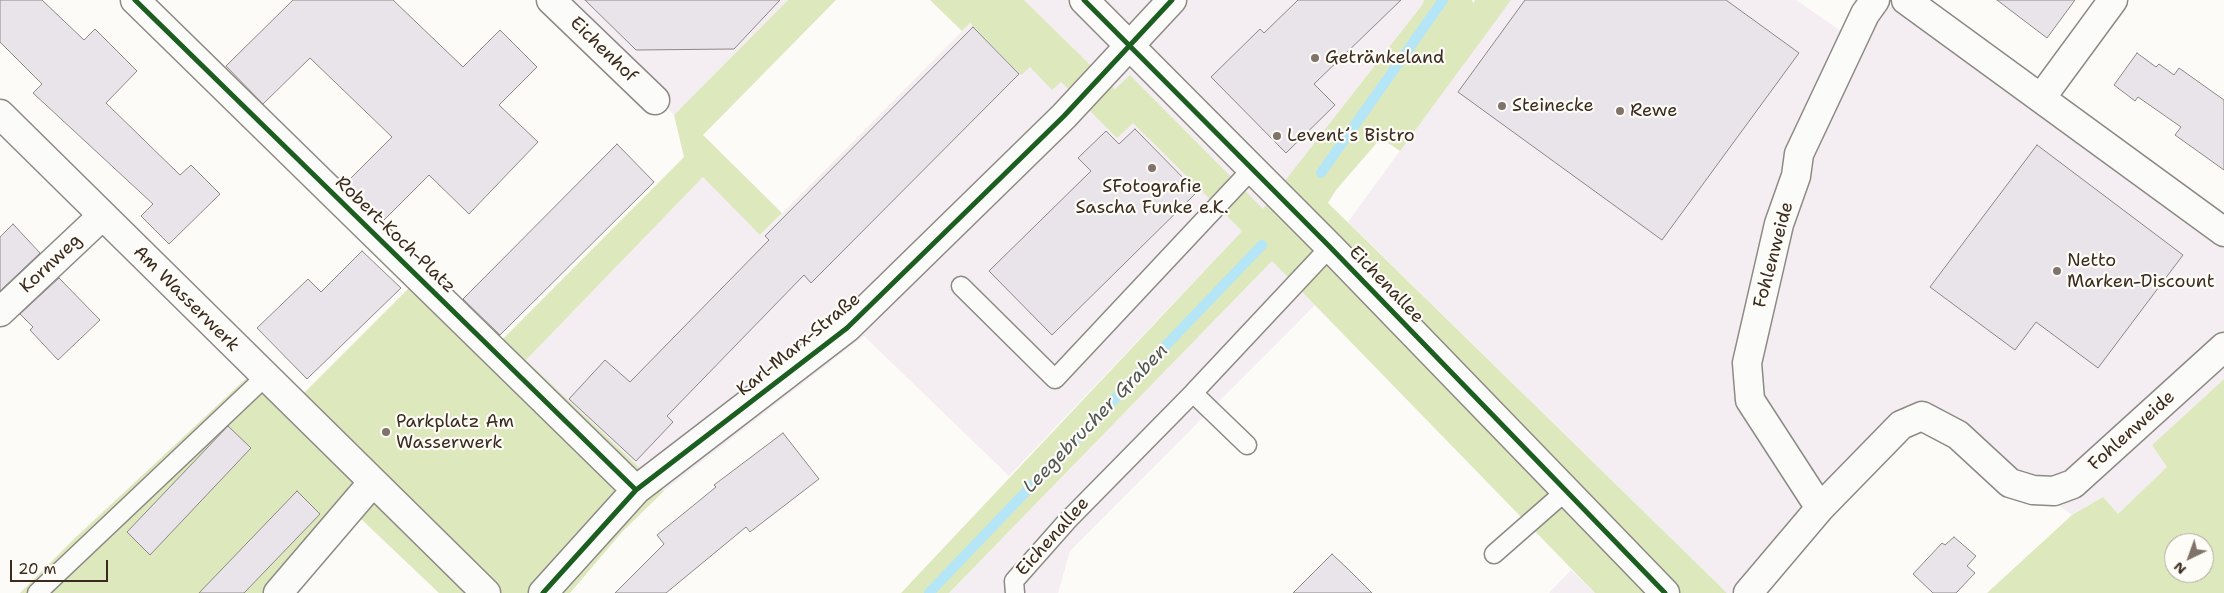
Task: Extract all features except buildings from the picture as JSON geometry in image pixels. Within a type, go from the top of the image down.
[{"type":"street","name":"Robert-Koch-Platz","points":[[135,0],[636,490]]},
{"type":"street","name":"Eichenhof","points":[[551,0],[655,100]]},
{"type":"street","name":"Eichenallee","points":[[1084,0],[1330,247],[1665,593]]},
{"type":"street","name":"Karl-Marx-Straße","points":[[543,593],[636,490],[847,328],[1064,116],[1172,0]]},
{"type":"street","name":"Fohlenweide","points":[[1820,508],[1750,400],[1747,363],[1779,224],[1796,176],[1799,154],[1865,14],[1875,0]]},
{"type":"street","points":[[1906,0],[2224,232]]},
{"type":"street","points":[[2041,98],[2113,0]]},
{"type":"street","name":"Am Wasserwerk","points":[[0,114],[486,593]]},
{"type":"street","name":"Kornweg","points":[[0,312],[102,216]]},
{"type":"street","name":"Fohlenweide","points":[[1748,593],[1820,508],[1900,425],[1922,416],[1958,434],[2010,483],[2033,490],[2054,491],[2073,484],[2224,347]]},
{"type":"street","points":[[278,593],[373,482]]},
{"type":"lane","points":[[961,286],[1055,379],[1252,169]]},
{"type":"lane","name":"Eichenallee","points":[[1016,593],[1014,580],[1068,520],[1193,393],[1330,247]]},
{"type":"lane","points":[[37,593],[265,377]]},
{"type":"lane","points":[[1193,393],[1247,444]]},
{"type":"lane","points":[[1494,554],[1566,490]]},
{"type":"shaded area","points":[[555,0],[788,0],[674,115]]},
{"type":"shaded area","points":[[1024,0],[1424,0],[1263,210],[1130,75],[1115,89]]},
{"type":"shaded area","points":[[1510,0],[1796,0],[1854,40],[1882,5],[1915,12],[2224,246],[2224,379],[2152,445],[2168,467],[2118,514],[2103,497],[2072,515],[1942,417],[1885,431],[1735,593],[1727,593],[1348,222]]},
{"type":"shaded area","points":[[970,23],[1021,74],[1029,67],[1061,82],[1117,138],[1133,122],[1242,231],[1009,476],[864,336],[664,491],[526,360],[703,177],[761,235]]},
{"type":"shaded area","points":[[1272,261],[1315,305],[1070,551],[1058,593],[949,593]]},
{"type":"shaded area","points":[[1571,570],[1595,593],[1549,593]]},
{"type":"green space","points":[[788,0],[836,0],[703,135],[782,213],[760,235],[703,177],[526,360],[664,491],[622,532],[570,593],[439,593],[360,518],[294,593],[20,593],[75,538],[268,358],[303,394],[428,269],[500,342],[684,157],[674,115]]},
{"type":"green space","points":[[930,0],[1024,0],[1115,89],[1130,75],[1263,209],[1424,0],[1472,0],[1473,3],[1475,0],[1511,0],[1400,151],[1381,138],[1336,190],[1328,203],[1727,593],[1595,593],[1272,261],[949,593],[901,593],[1242,231],[1133,123],[1117,138],[1061,82],[1052,90],[1030,67],[1021,75],[970,23],[962,31]]},
{"type":"green space","points":[[2224,379],[2224,593],[1987,593],[2072,515],[2103,497],[2118,514],[2167,467],[2152,445]]},
{"type":"waterway","name":"Leegebrucher Graben","points":[[1321,173],[1443,0]]},
{"type":"waterway","name":"Leegebrucher Graben","points":[[929,593],[1262,245]]},
{"type":"cycle path","points":[[135,0],[636,490]]},
{"type":"cycle path","points":[[1084,0],[1330,247],[1665,593]]},
{"type":"cycle path","points":[[543,593],[636,490],[847,328],[1064,116],[1172,0]]},
{"type":"place","name":"Getränkeland","points":[[1315,58]]},
{"type":"place","name":"Steinecke","points":[[1502,106]]},
{"type":"place","name":"Rewe","points":[[1620,111]]},
{"type":"place","name":"Levent´s Bistro","points":[[1277,136]]},
{"type":"place","name":"SFotografie Sascha Funke e.K.","points":[[1152,168]]},
{"type":"place","name":"Netto Marken-Discount","points":[[2057,271]]},
{"type":"place","name":"Parkplatz Am Wasserwerk","points":[[386,432]]}]
